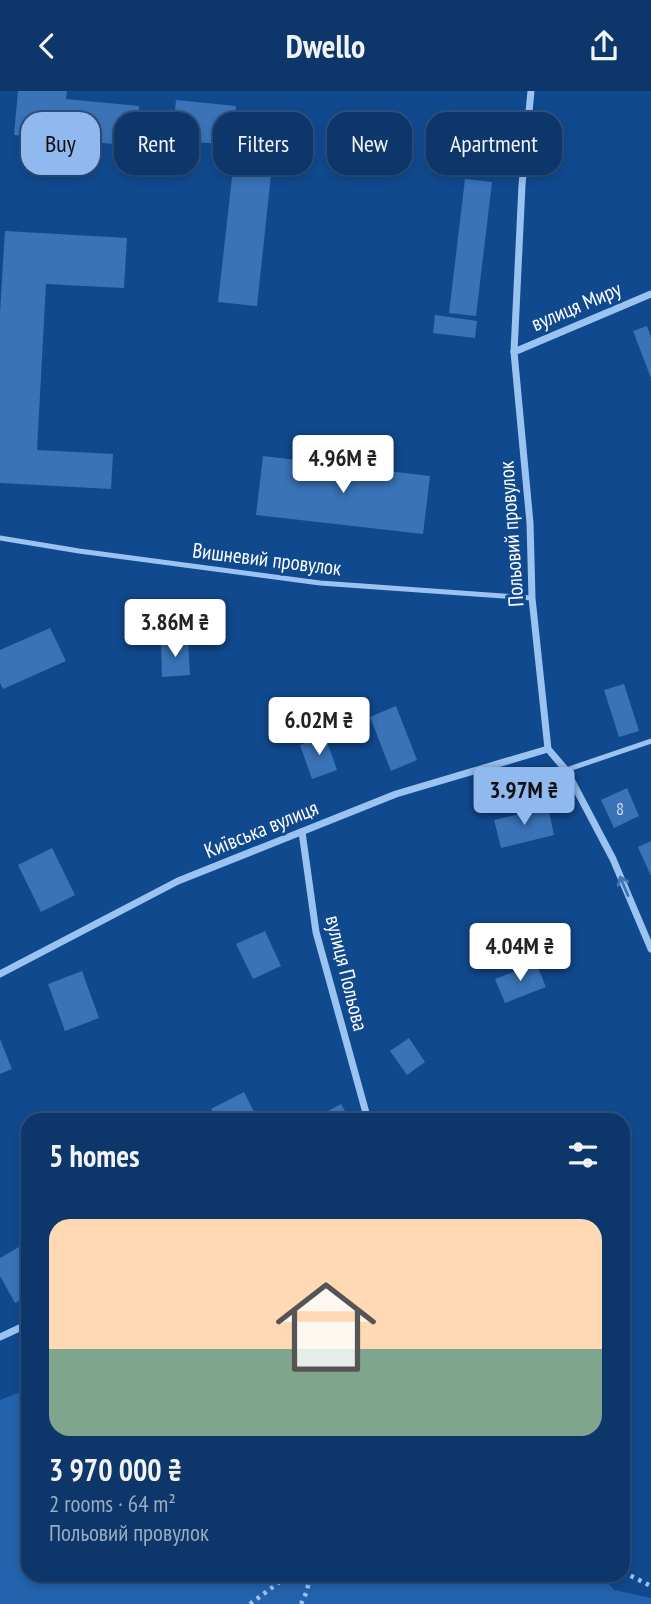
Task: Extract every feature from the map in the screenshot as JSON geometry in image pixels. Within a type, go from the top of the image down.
[{"type":"street","name":"Польовий провулок","points":[[531,91],[514,352],[530,523],[532,599],[548,749]]},
{"type":"street","name":"вулиця Миру","points":[[514,352],[651,293]]},
{"type":"street","points":[[548,749],[566,770],[613,859],[651,949]]},
{"type":"street","name":"Київська вулиця","points":[[0,974],[178,881],[396,794],[548,749]]},
{"type":"street","name":"вулиця Польова","points":[[302,832],[317,932],[366,1113]]},
{"type":"street","points":[[0,1337],[21,1327]]},
{"type":"lane","name":"Вишневий провулок","points":[[0,538],[320,583],[532,599]]},
{"type":"lane","points":[[566,770],[651,741]]},
{"type":"path","points":[[630,1576],[651,1586]]},
{"type":"path","points":[[250,1604],[280,1582]]},
{"type":"path","points":[[300,1604],[309,1582]]},
{"type":"shaded area","points":[[21,1392],[21,1582],[607,1582],[614,1590],[651,1598],[651,1604],[0,1604],[0,1400]]},
{"type":"building","points":[[18,91],[67,91],[66,99],[139,106],[139,112],[114,112],[114,144],[100,143],[100,112],[21,112],[21,136],[14,135]]},
{"type":"building","points":[[176,100],[236,106],[235,112],[213,112],[213,143],[199,142],[199,112],[175,112]]},
{"type":"building","points":[[232,175],[271,175],[257,306],[218,302]]},
{"type":"building","points":[[465,179],[492,182],[476,316],[449,313]]},
{"type":"building","points":[[5,231],[127,238],[124,288],[46,284],[37,450],[113,454],[111,489],[0,483],[0,312]]},
{"type":"building","points":[[435,315],[477,321],[475,338],[433,333]]},
{"type":"building","points":[[647,326],[651,337],[651,378],[633,331]]},
{"type":"building","points":[[263,456],[430,476],[423,534],[256,515]]},
{"type":"building","points":[[50,628],[66,661],[3,689],[0,683],[0,650]]},
{"type":"building","points":[[188,642],[190,675],[162,677],[161,643]]},
{"type":"building","points":[[624,684],[639,731],[619,737],[604,690]]},
{"type":"building","points":[[396,706],[417,760],[391,771],[370,717]]},
{"type":"building","points":[[325,736],[337,770],[312,779],[300,745]]},
{"type":"building","points":[[627,788],[639,816],[614,828],[601,800]]},
{"type":"building","points":[[548,807],[554,835],[501,848],[494,820]]},
{"type":"building","points":[[651,841],[651,876],[638,847]]},
{"type":"building","points":[[52,848],[75,895],[41,912],[18,865]]},
{"type":"building","points":[[265,931],[281,966],[253,979],[236,944]]},
{"type":"building","points":[[536,963],[546,987],[505,1003],[495,979]]},
{"type":"building","points":[[82,971],[99,1018],[65,1031],[48,984]]},
{"type":"building","points":[[409,1038],[425,1062],[407,1075],[390,1051]]},
{"type":"building","points":[[0,1039],[12,1069],[0,1074]]},
{"type":"building","points":[[244,1092],[254,1113],[213,1113],[211,1109]]},
{"type":"building","points":[[341,1104],[346,1113],[324,1113]]},
{"type":"building","points":[[21,1246],[21,1300],[15,1303],[0,1276],[0,1258]]}]
